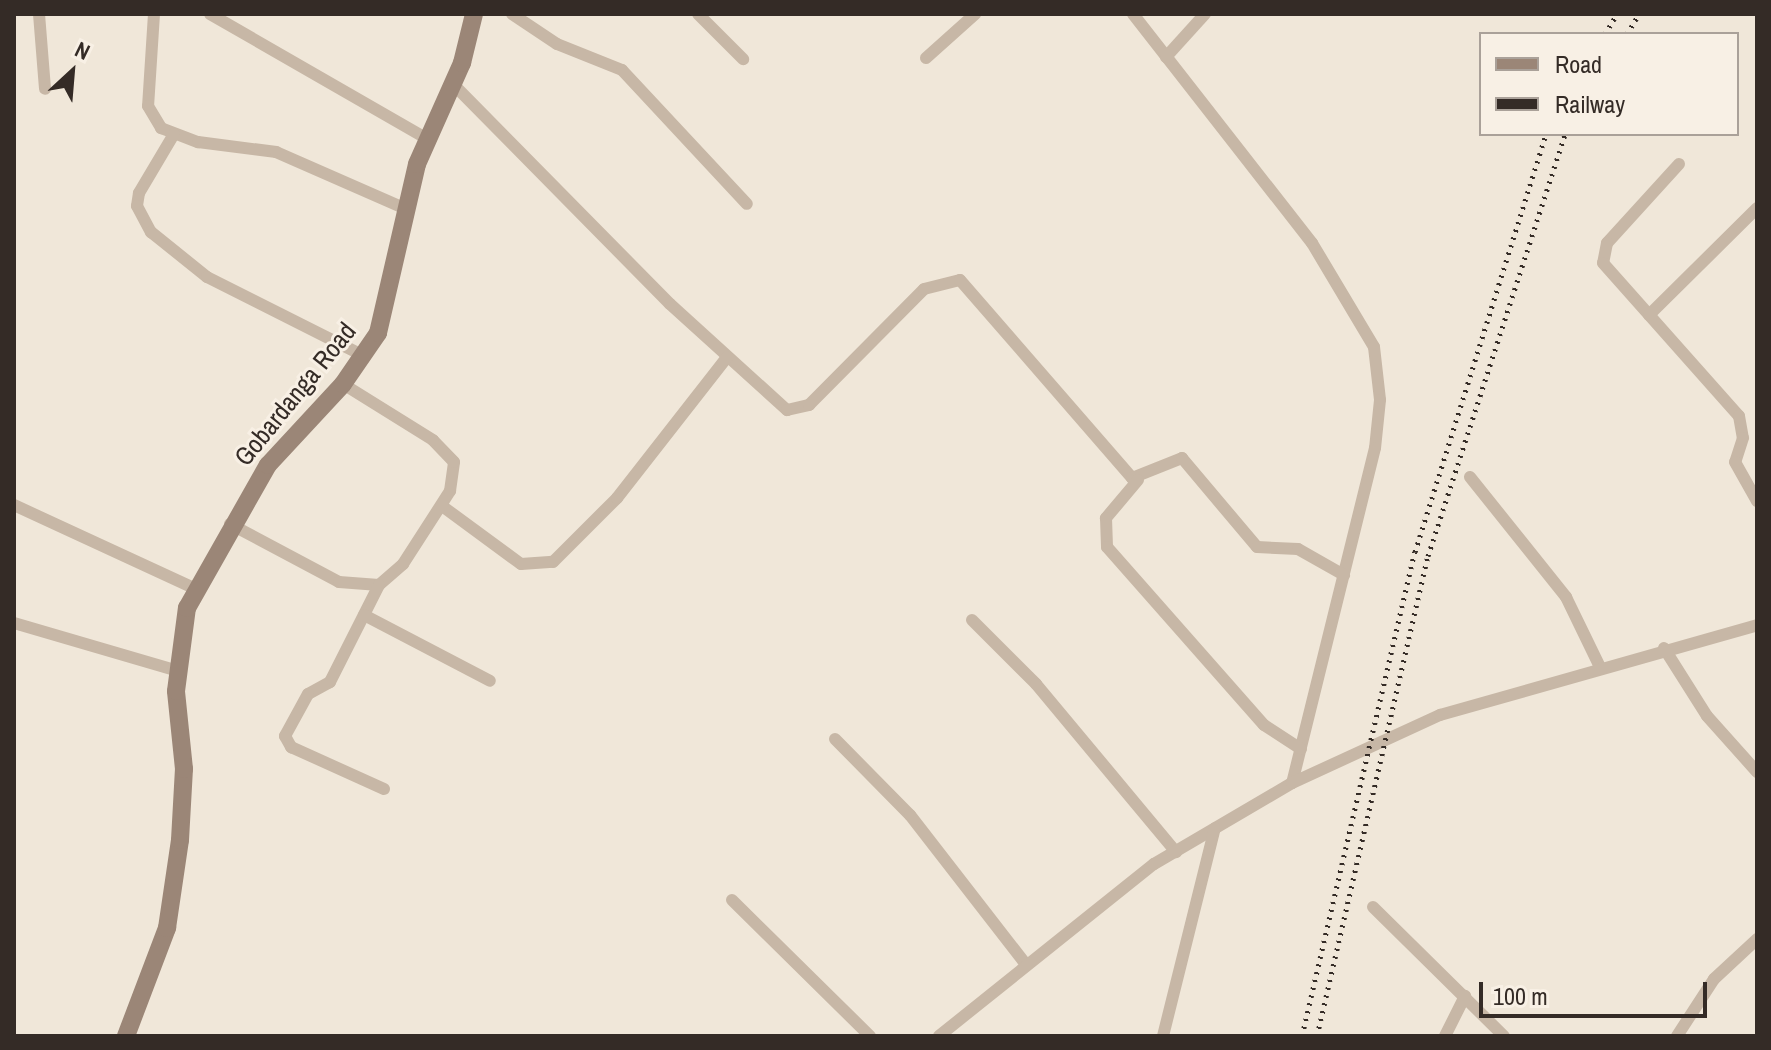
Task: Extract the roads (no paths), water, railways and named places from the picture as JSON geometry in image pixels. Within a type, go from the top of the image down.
[{"type":"main road","name":"Gobardanga Road","points":[[126,1036],[167,928],[180,840],[178,671],[194,588],[230,524],[275,455],[343,384],[364,356],[388,298],[406,209],[427,139],[453,84],[474,14]]},
{"type":"street","points":[[39,14],[45,89]]},
{"type":"street","points":[[154,14],[148,106],[151,120],[174,134],[276,152],[406,209]]},
{"type":"street","points":[[210,14],[427,139]]},
{"type":"street","points":[[512,14],[557,44],[622,70],[747,204]]},
{"type":"street","points":[[698,14],[743,59]]},
{"type":"street","points":[[926,58],[975,14]]},
{"type":"street","points":[[1133,14],[1312,243],[1374,347],[1379,425],[1292,783]]},
{"type":"street","points":[[1166,57],[1205,14]]},
{"type":"street","points":[[453,84],[727,357],[796,412],[924,289],[960,280],[1138,480]]},
{"type":"street","points":[[174,134],[139,193],[137,206],[151,232],[207,277],[364,356]]},
{"type":"street","points":[[1679,164],[1602,251],[1608,271],[1739,416],[1743,438],[1735,462],[1757,501]]},
{"type":"street","points":[[1649,315],[1757,208]]},
{"type":"street","points":[[442,506],[521,564],[553,562],[617,498],[727,357]]},
{"type":"street","points":[[343,384],[448,450],[455,477],[442,506],[403,564],[379,585],[330,682],[304,700],[285,742],[384,789]]},
{"type":"street","points":[[1301,749],[1264,725],[1107,547],[1106,518],[1138,480],[1162,460],[1182,458],[1257,547],[1298,549],[1344,575]]},
{"type":"street","points":[[1470,477],[1566,597],[1599,665]]},
{"type":"street","points":[[14,505],[194,588]]},
{"type":"street","points":[[230,524],[321,576],[379,585]]},
{"type":"street","points":[[364,615],[490,681]]},
{"type":"street","points":[[972,620],[1036,684],[1176,852]]},
{"type":"street","points":[[14,623],[178,671]]},
{"type":"street","points":[[939,1036],[1025,963],[1176,852],[1292,783],[1440,715],[1599,665],[1757,625]]},
{"type":"street","points":[[1664,648],[1707,716],[1757,772]]},
{"type":"street","points":[[835,739],[910,815],[1025,963]]},
{"type":"street","points":[[1163,1036],[1215,828]]},
{"type":"street","points":[[732,900],[870,1036]]},
{"type":"street","points":[[1373,907],[1504,1036]]},
{"type":"street","points":[[1677,1036],[1714,979],[1757,939]]},
{"type":"street","points":[[1445,1036],[1465,996]]},
{"type":"railway","points":[[1606,32],[1617,14]]},
{"type":"railway","points":[[1628,32],[1639,14]]},
{"type":"railway","points":[[1302,1036],[1415,552],[1545,136]]},
{"type":"railway","points":[[1317,1036],[1428,556],[1564,136]]}]
